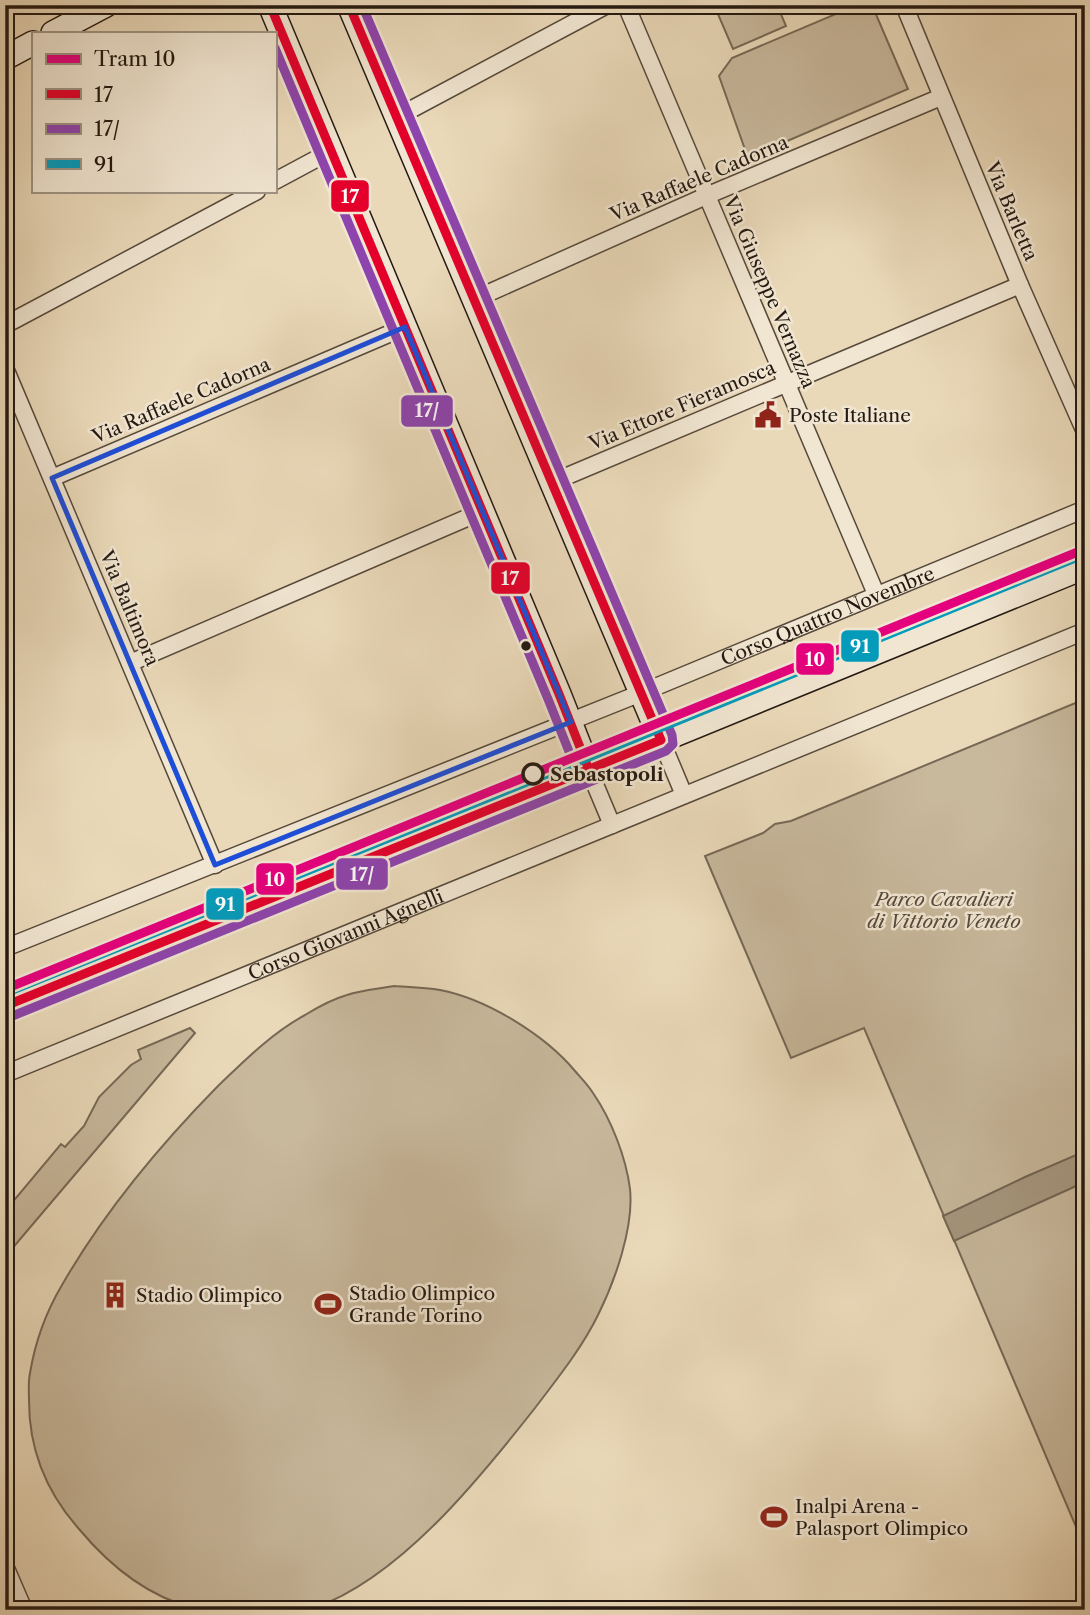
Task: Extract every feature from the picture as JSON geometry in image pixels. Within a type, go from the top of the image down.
[{"type":"street","points":[[55,32],[106,5]]},
{"type":"street","points":[[270,5],[612,825]]},
{"type":"street","points":[[349,5],[684,794],[1085,631]]},
{"type":"street","points":[[397,117],[607,5]]},
{"type":"street","name":"Via Giuseppe Vernazza","points":[[626,5],[876,594]]},
{"type":"street","name":"Via Barletta","points":[[904,5],[1020,285],[1085,432]]},
{"type":"street","points":[[5,58],[32,44]]},
{"type":"street","name":"Via Raffaele Cadorna","points":[[475,299],[941,97]]},
{"type":"street","points":[[276,180],[331,151]]},
{"type":"street","points":[[5,325],[255,192]]},
{"type":"street","name":"Via Ettore Fieramosca","points":[[553,482],[1020,285]]},
{"type":"street","name":"Via Raffaele Cadorna","points":[[52,478],[405,327]]},
{"type":"street","name":"Via Baltimora","points":[[5,368],[215,865]]},
{"type":"street","name":"Corso Quattro Novembre","points":[[571,722],[1085,509]]},
{"type":"street","points":[[130,663],[482,511]]},
{"type":"street","points":[[5,1006],[1085,567]]},
{"type":"street","points":[[5,948],[571,722]]},
{"type":"street","name":"Corso Giovanni Agnelli","points":[[5,1074],[684,794]]},
{"type":"street","points":[[5,1566],[24,1610]]},
{"type":"highlighted area","points":[[405,327],[571,722],[215,865],[52,478]]},
{"type":"green space","points":[[714,5],[777,5],[786,26],[733,49]]},
{"type":"green space","points":[[857,5],[872,5],[908,89],[748,158],[719,76],[732,58]]},
{"type":"green space","name":"Parco Cavalieri di Vittorio Veneto","points":[[1085,699],[1085,1548],[864,1028],[791,1058],[705,856],[763,833],[775,824],[791,821]]},
{"type":"green space","name":"Stadio Olimpico Grande Torino","points":[[394,986],[440,990],[477,1001],[495,1010],[548,1044],[589,1087],[606,1114],[617,1139],[630,1189],[629,1220],[617,1270],[592,1327],[535,1408],[464,1494],[407,1550],[377,1574],[346,1594],[307,1610],[213,1611],[176,1603],[130,1578],[103,1555],[68,1515],[49,1485],[36,1453],[29,1401],[29,1376],[42,1328],[62,1285],[114,1206],[154,1156],[218,1086],[270,1039],[315,1009],[353,993]]},
{"type":"green space","points":[[190,1028],[195,1033],[5,1257],[5,1211],[61,1144],[65,1147],[84,1126],[99,1097],[131,1065],[141,1059],[138,1050]]},
{"type":"shaded area","points":[[1076,1155],[1085,1175],[1085,1182],[954,1241],[943,1216]]},
{"type":"tram line","name":"10","points":[[5,989],[1085,549]]},
{"type":"transit line","name":"17","points":[[270,5],[589,770]]},
{"type":"transit line","name":"17","points":[[5,1006],[661,740],[349,5]]},
{"type":"transit line","name":"17/","points":[[10,1017],[666,751],[673,744],[672,735],[362,5]]},
{"type":"transit line","name":"17/","points":[[276,50],[578,774]]},
{"type":"transit line","name":"91","points":[[5,993],[1080,556]]},
{"type":"place","name":"Poste Italiane","points":[[768,415]]},
{"type":"place","name":"Sebastopoli","points":[[533,774]]},
{"type":"place","name":"Stadio Olimpico","points":[[115,1295]]},
{"type":"place","name":"Stadio Olimpico Grande Torino","points":[[328,1304]]},
{"type":"place","name":"Inalpi Arena - Palasport Olimpico","points":[[774,1517]]}]
